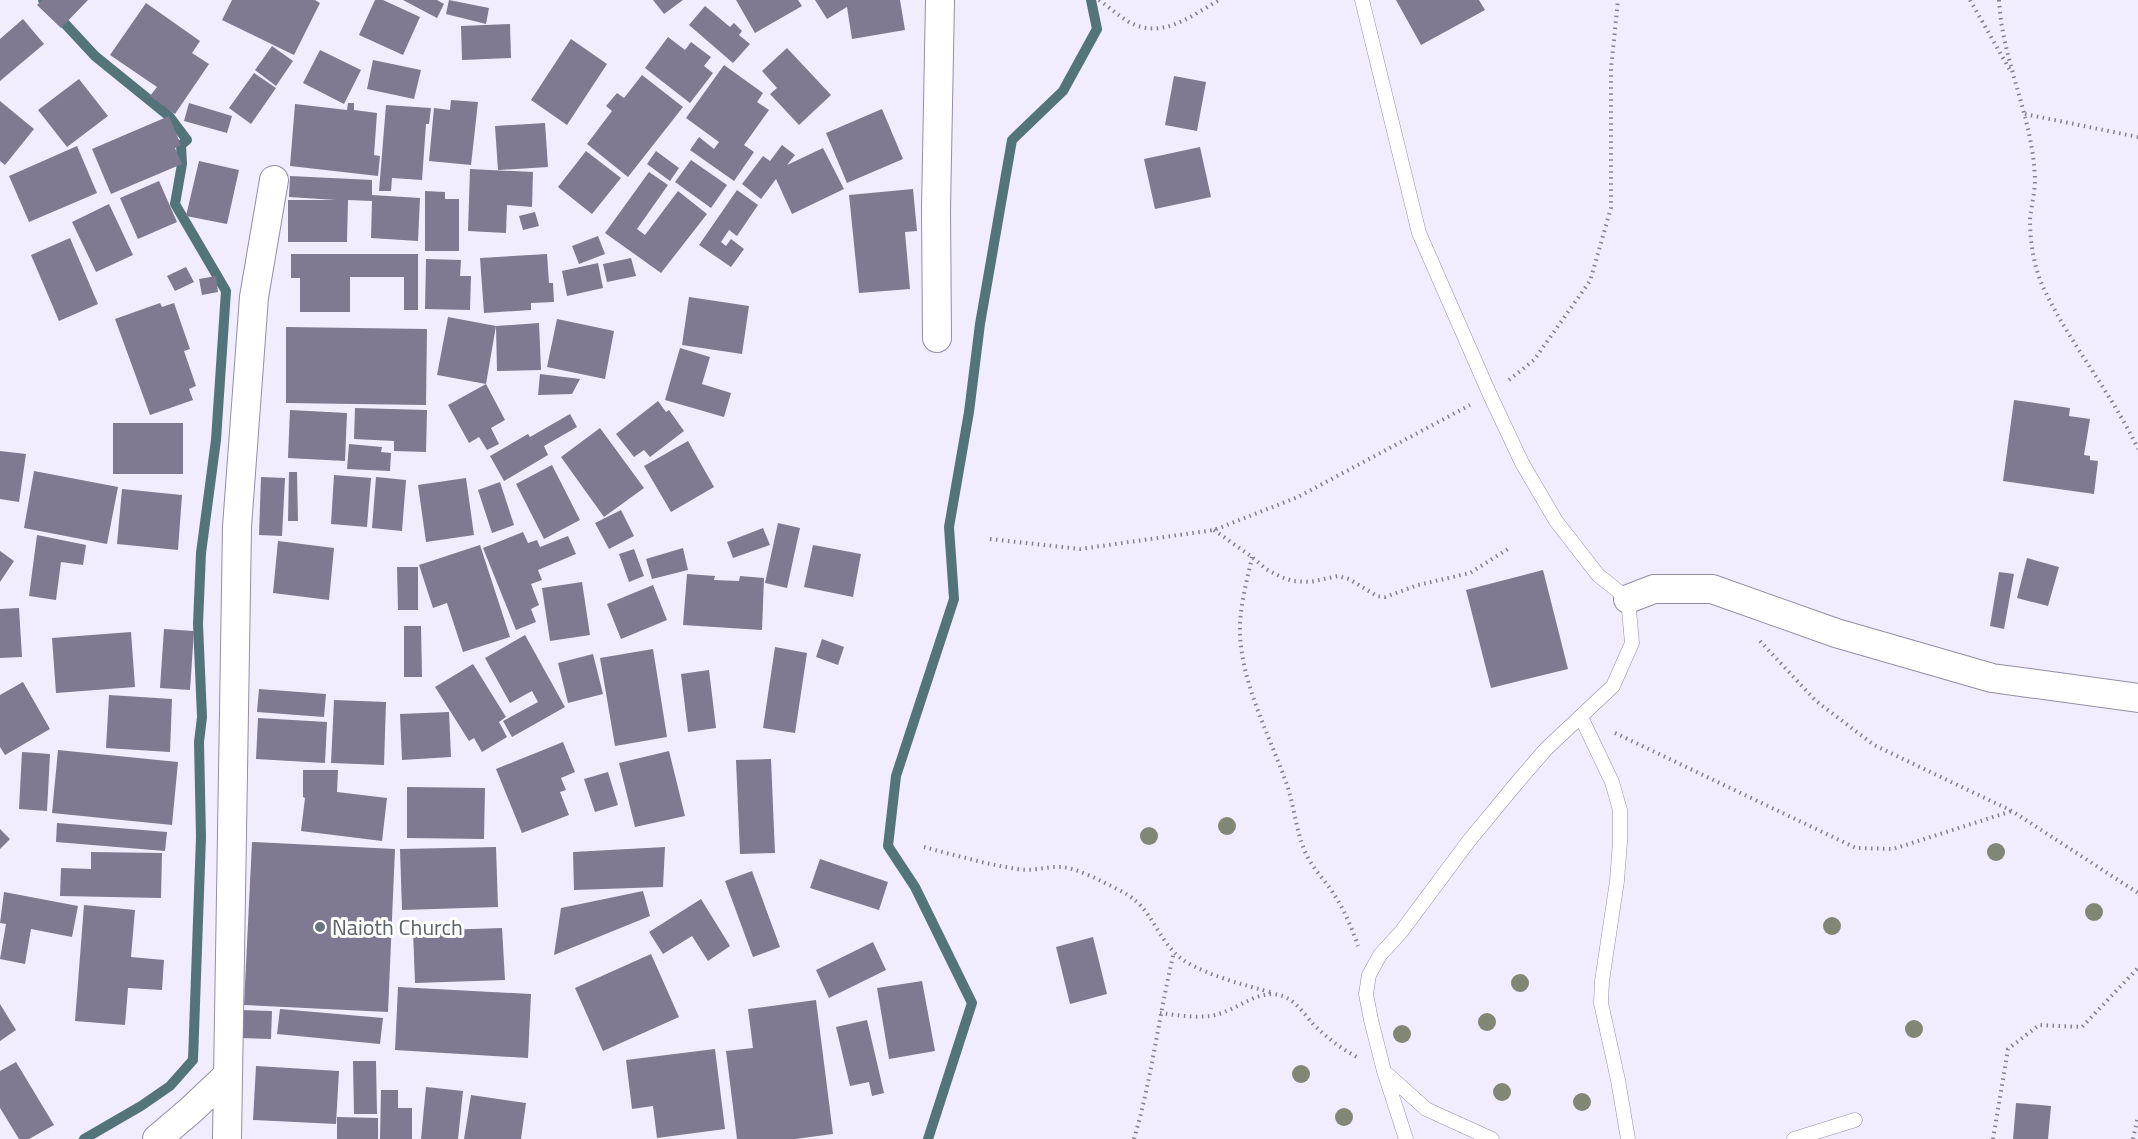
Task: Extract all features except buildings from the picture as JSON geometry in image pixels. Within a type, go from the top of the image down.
[{"type":"street","points":[[937,338],[936,209],[940,0]]},
{"type":"street","points":[[227,1139],[237,527],[254,297],[274,180]]},
{"type":"street","points":[[1628,599],[1654,589],[1712,589],[1836,633],[1992,678],[2138,698]]},
{"type":"street","points":[[157,1139],[228,1075]]},
{"type":"lane","points":[[1362,0],[1419,233],[1522,463],[1556,521],[1598,575],[1628,599],[1632,644],[1613,686],[1546,749],[1468,842],[1401,932],[1380,955],[1369,975],[1366,994],[1368,1003],[1384,1071],[1406,1139]]},
{"type":"lane","points":[[1581,717],[1608,773],[1620,810],[1617,881],[1602,981],[1601,1003],[1628,1139]]},
{"type":"lane","points":[[1384,1071],[1426,1109],[1492,1139]]},
{"type":"lane","points":[[1794,1139],[1855,1119]]},
{"type":"path","points":[[1099,0],[1130,22],[1148,30],[1168,28],[1219,0]]},
{"type":"path","points":[[990,539],[1080,549],[1214,530],[1298,497],[1490,395],[1534,360],[1590,281],[1611,208],[1611,69],[1618,0]]},
{"type":"path","points":[[1970,0],[2014,78]]},
{"type":"path","points":[[1999,0],[2000,17],[2025,114],[2035,180],[2031,220],[2033,256],[2042,285],[2070,337],[2128,428],[2138,448]]},
{"type":"path","points":[[2025,114],[2138,137]]},
{"type":"path","points":[[1214,530],[1266,569],[1293,581],[1310,582],[1338,576],[1348,579],[1377,596],[1385,597],[1418,585],[1470,573],[1511,547]]},
{"type":"path","points":[[1252,557],[1239,631],[1242,658],[1251,690],[1291,795],[1296,827],[1306,854],[1315,871],[1333,892],[1351,926],[1369,975]]},
{"type":"path","points":[[1760,641],[1816,701],[1874,745],[2012,811],[2138,893]]},
{"type":"path","points":[[1581,717],[1856,848],[1893,849],[2012,811]]},
{"type":"path","points":[[924,847],[1014,869],[1064,867],[1133,897],[1181,959],[1216,975],[1290,999],[1342,1049],[1384,1071]]},
{"type":"path","points":[[1134,1139],[1143,1107],[1174,952]]},
{"type":"path","points":[[1993,1139],[2008,1049],[2039,1025],[2082,1027],[2138,968]]},
{"type":"path","points":[[1160,1013],[1209,1016],[1226,1013],[1252,998],[1274,993]]},
{"type":"path","points":[[2133,1139],[2138,1116]]},
{"type":"waterway","points":[[43,0],[95,56],[169,116],[187,140],[181,145],[182,164],[175,204],[226,291],[216,440],[201,553],[198,624],[202,717],[199,742],[201,837],[193,1060],[170,1086],[141,1106],[84,1139]]},
{"type":"waterway","points":[[928,1139],[972,1003],[915,887],[888,846],[896,776],[954,599],[949,527],[969,412],[980,324],[1012,140],[1063,91],[1097,29],[1091,0]]},
{"type":"place","name":"Naioth Church","points":[[320,927]]}]
